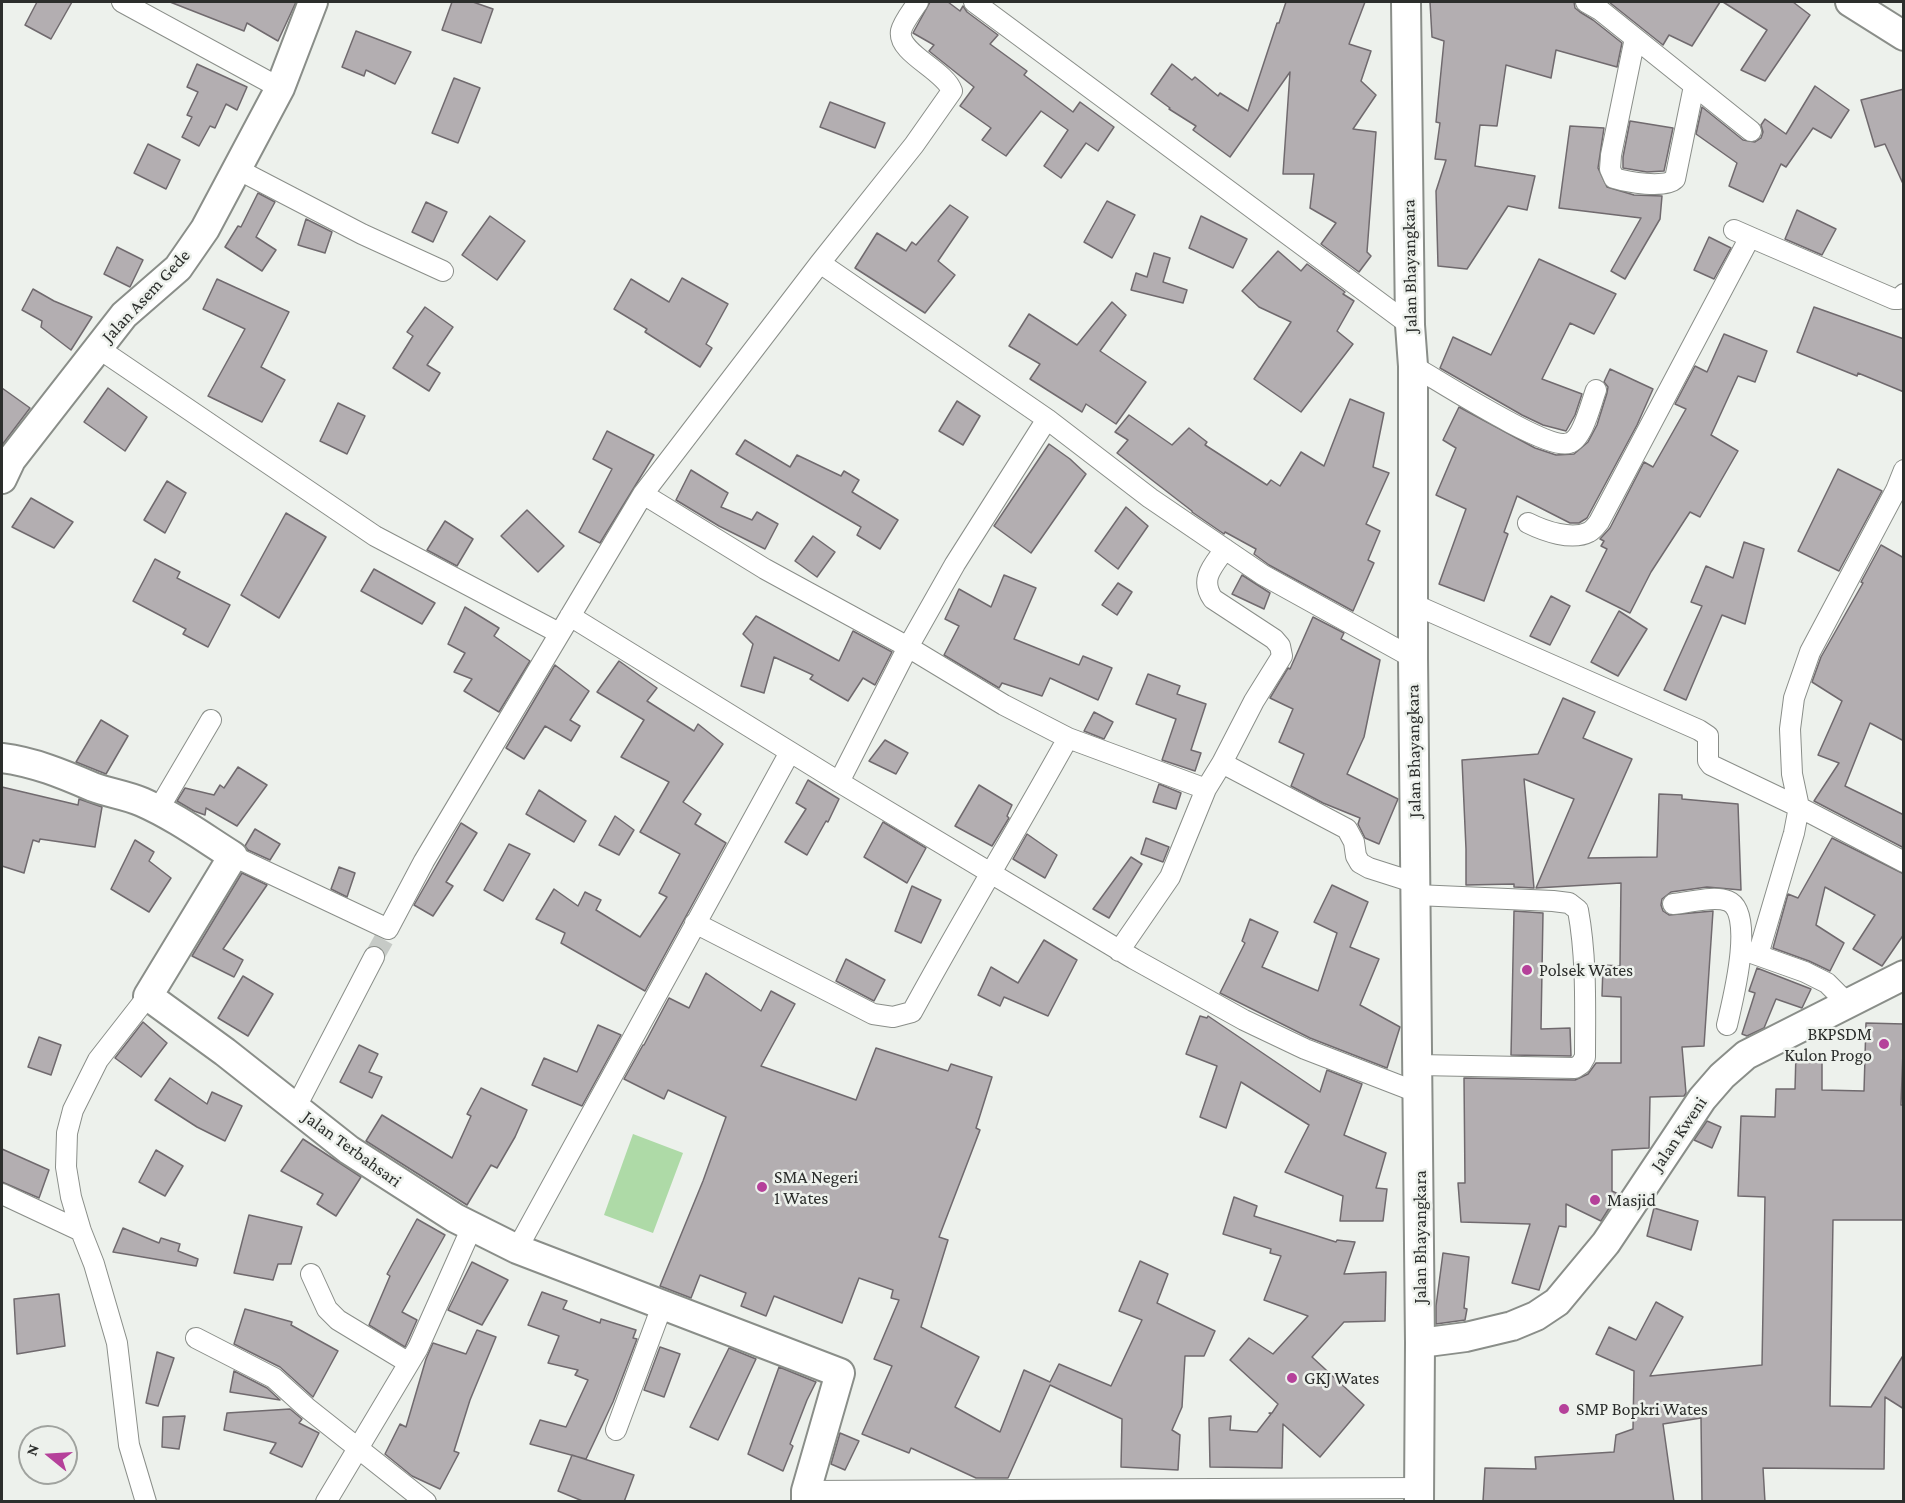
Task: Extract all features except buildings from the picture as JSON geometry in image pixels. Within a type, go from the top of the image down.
[{"type":"street","points":[[122,2],[280,88]]},
{"type":"street","name":"Jalan Asem Gede","points":[[5,464],[124,315],[178,268],[205,229],[280,88],[313,2]]},
{"type":"street","points":[[2,758],[60,772],[96,788],[140,801],[233,856],[386,934],[424,861],[643,494],[820,263],[914,146],[952,91],[949,83],[909,51],[902,40],[901,30],[918,2]]},
{"type":"street","points":[[974,2],[1410,325]]},
{"type":"street","name":"Jalan Bhayangkara","points":[[1406,2],[1410,325],[1413,366],[1413,658],[1419,1093],[1419,1495]]},
{"type":"street","points":[[1586,2],[1600,10],[1751,131]]},
{"type":"street","points":[[1850,2],[1904,36]]},
{"type":"street","points":[[1635,38],[1611,155],[1610,169],[1614,178],[1663,184],[1671,183],[1675,179],[1694,86]]},
{"type":"street","points":[[237,169],[362,234],[443,271]]},
{"type":"street","points":[[1528,523],[1540,529],[1580,535],[1590,532],[1599,522],[1742,234],[1894,299],[1899,299],[1904,294]]},
{"type":"street","points":[[820,263],[1047,419],[1150,498],[1263,575],[1413,658]]},
{"type":"street","points":[[98,348],[375,536],[565,624],[790,752],[1119,951],[1244,1020],[1305,1049],[1419,1093]]},
{"type":"street","points":[[1413,366],[1521,428],[1557,443],[1569,443],[1577,438],[1596,390]]},
{"type":"street","points":[[839,782],[908,647],[955,564],[1047,419]]},
{"type":"street","points":[[1727,1025],[1738,978],[1794,833],[1799,807],[1792,774],[1790,729],[1794,698],[1801,674],[1810,652],[1896,490],[1904,470]]},
{"type":"street","points":[[643,494],[765,569],[908,647],[1004,705],[1068,738],[1206,789]]},
{"type":"street","points":[[1119,951],[1170,877],[1206,789],[1222,764],[1254,701],[1282,656],[1280,646],[1274,639],[1213,599],[1207,591],[1209,572],[1225,549]]},
{"type":"street","points":[[1413,604],[1699,730],[1708,736],[1708,761],[1711,765],[1799,807],[1904,862]]},
{"type":"street","points":[[158,810],[211,720]]},
{"type":"street","points":[[695,923],[873,1014],[885,1017],[903,1016],[912,1012],[1068,738]]},
{"type":"street","points":[[518,1249],[790,752]]},
{"type":"street","points":[[1222,764],[1347,829],[1354,842],[1356,856],[1360,863],[1416,889],[1569,903],[1578,910],[1582,934],[1585,1007],[1585,1057],[1581,1064],[1575,1068],[1418,1065]]},
{"type":"street","points":[[146,1502],[129,1445],[117,1343],[94,1264],[71,1197],[66,1167],[67,1133],[73,1110],[98,1060],[148,996],[233,856]]},
{"type":"street","points":[[1673,904],[1716,900],[1728,901],[1735,905],[1739,910],[1740,924],[1749,952]]},
{"type":"street","points":[[1749,952],[1827,982],[1847,1003]]},
{"type":"street","points":[[296,1107],[374,957]]},
{"type":"street","name":"Jalan Kweni","points":[[1420,1343],[1466,1337],[1512,1326],[1536,1316],[1557,1302],[1606,1243],[1702,1099],[1722,1076],[1746,1055],[1904,975]]},
{"type":"street","name":"Jalan Terbahsari","points":[[148,996],[225,1052],[349,1150],[401,1185],[472,1227],[518,1249],[662,1306],[840,1372],[806,1496]]},
{"type":"street","points":[[2,1194],[81,1231]]},
{"type":"street","points":[[326,1502],[418,1348],[472,1227]]},
{"type":"street","points":[[311,1274],[327,1309],[338,1320],[409,1363]]},
{"type":"street","points":[[616,1430],[662,1306]]},
{"type":"street","points":[[196,1338],[274,1378],[306,1407],[426,1502]]},
{"type":"street","points":[[806,1496],[1419,1495]]},
{"type":"green space","points":[[633,1134],[683,1153],[653,1233],[604,1215]]},
{"type":"tunnel","points":[[374,957],[384,939]]},
{"type":"place","name":"Polsek Wates","points":[[1527,970]]},
{"type":"place","name":"BKPSDM Kulon Progo","points":[[1884,1044]]},
{"type":"place","name":"SMA Negeri 1 Wates","points":[[762,1187]]},
{"type":"place","name":"Masjid","points":[[1595,1200]]},
{"type":"place","name":"GKJ Wates","points":[[1292,1378]]},
{"type":"place","name":"SMP Bopkri Wates","points":[[1564,1409]]}]
